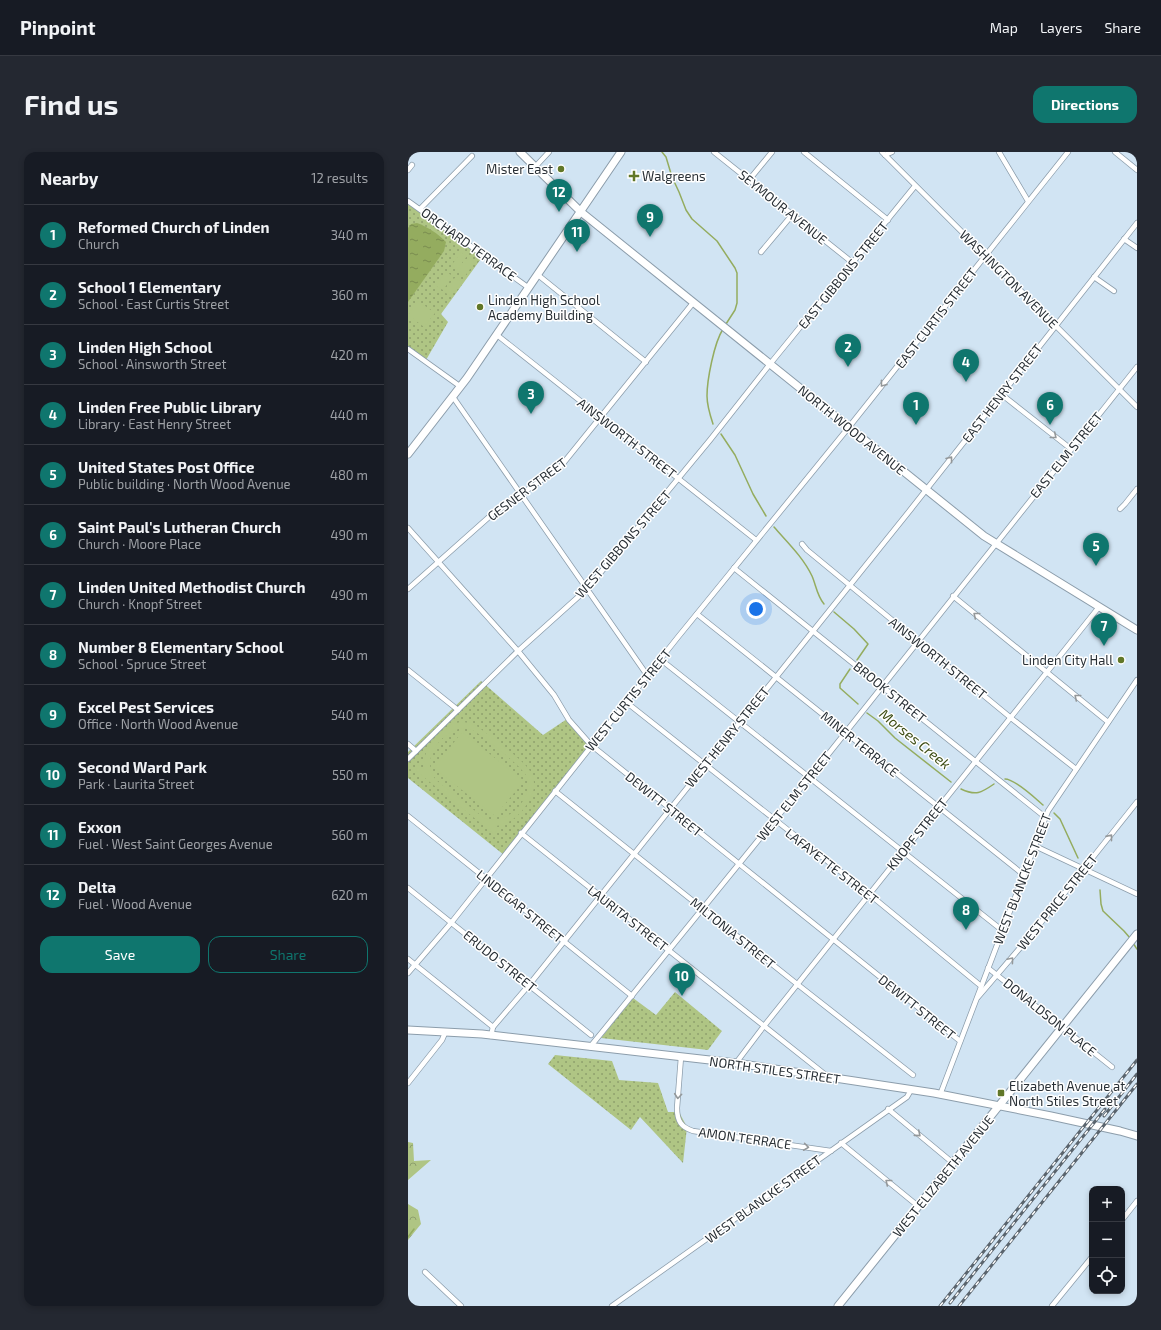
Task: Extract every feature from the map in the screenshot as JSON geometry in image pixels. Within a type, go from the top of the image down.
[{"type":"main road","name":"NORTH WOOD AVENUE","points":[[520,152],[581,212],[995,544],[1137,630]]},
{"type":"main road","points":[[408,454],[461,387],[621,152]]},
{"type":"main road","name":"WEST ELIZABETH AVENUE","points":[[838,1306],[1133,939]]},
{"type":"main road","name":"NORTH STILES STREET","points":[[408,1030],[491,1036],[736,1063],[940,1094],[1000,1105],[1137,1136]]},
{"type":"street","points":[[535,167],[549,152]]},
{"type":"street","name":"SEYMOUR AVENUE","points":[[714,152],[853,263]]},
{"type":"street","points":[[749,180],[772,152]]},
{"type":"street","points":[[804,152],[888,220]]},
{"type":"street","points":[[883,154],[892,152]]},
{"type":"street","points":[[999,152],[1028,201]]},
{"type":"street","name":"EAST CURTIS STREET","points":[[849,427],[1068,152]]},
{"type":"street","points":[[1115,152],[1121,154],[1137,170]]},
{"type":"street","name":"WASHINGTON AVENUE","points":[[883,154],[1137,407]]},
{"type":"street","points":[[420,210],[472,156]]},
{"type":"street","points":[[408,170],[412,165]]},
{"type":"street","name":"EAST GIBBONS STREET","points":[[770,364],[916,186]]},
{"type":"street","name":"ORCHARD TERRACE","points":[[408,201],[529,288]]},
{"type":"street","points":[[761,252],[792,215]]},
{"type":"street","name":"EAST HENRY STREET","points":[[926,489],[1137,222]]},
{"type":"street","points":[[1124,239],[1137,248]]},
{"type":"street","name":"ORCHARD TERRACE","points":[[538,275],[646,362]]},
{"type":"street","points":[[1094,277],[1114,292]]},
{"type":"street","name":"GESNER STREET","points":[[408,589],[484,521],[561,466],[693,303]]},
{"type":"street","name":"AINSWORTH STREET","points":[[497,335],[756,540]]},
{"type":"street","points":[[408,349],[461,387]]},
{"type":"street","name":"WEST GIBBONS STREET","points":[[408,759],[518,651],[587,589],[679,478],[770,364]]},
{"type":"street","name":"EAST ELM STREET","points":[[995,544],[1137,367]]},
{"type":"street","points":[[1002,394],[1071,449]]},
{"type":"street","points":[[453,397],[647,675]]},
{"type":"street","name":"WEST CURTIS STREET","points":[[408,973],[451,923],[647,675],[849,427]]},
{"type":"street","name":"WEST HENRY STREET","points":[[493,1027],[529,985],[926,489]]},
{"type":"street","points":[[1120,509],[1137,489]]},
{"type":"street","name":"DEWITT STREET","points":[[408,528],[518,651],[554,695],[569,720],[591,745],[832,940],[960,1041]]},
{"type":"street","name":"AINSWORTH STREET","points":[[802,544],[807,550],[849,585],[1011,718],[1076,768]]},
{"type":"street","name":"WEST ELM STREET","points":[[590,1047],[775,820],[995,544]]},
{"type":"street","name":"BROOK STREET","points":[[734,568],[1045,817]]},
{"type":"street","points":[[953,596],[1108,722]]},
{"type":"street","name":"KNOPF STREET","points":[[736,1063],[832,940],[1099,607]]},
{"type":"street","name":"MINER TERRACE","points":[[696,614],[1024,875]]},
{"type":"street","points":[[660,659],[1003,930]]},
{"type":"street","points":[[408,670],[458,710]]},
{"type":"street","name":"WEST BLANCKE STREET","points":[[940,1094],[1045,817],[1055,799],[1137,680]]},
{"type":"street","name":"LAFAYETTE STREET","points":[[626,702],[869,894],[981,986]]},
{"type":"street","points":[[408,744],[416,751]]},
{"type":"street","name":"MILTONIA STREET","points":[[555,791],[913,1075]]},
{"type":"street","name":"WEST PRICE STREET","points":[[976,1000],[1137,802]]},
{"type":"street","name":"LINDEGAR STREET","points":[[408,816],[632,996]]},
{"type":"street","name":"LAURITA STREET","points":[[521,833],[829,1077]]},
{"type":"street","points":[[1035,846],[1137,894]]},
{"type":"street","name":"ERUDO STREET","points":[[408,888],[591,1035]]},
{"type":"street","points":[[408,959],[493,1027],[491,1036]]},
{"type":"street","name":"DONALDSON PLACE","points":[[988,968],[1112,1067]]},
{"type":"street","points":[[408,1083],[442,1040],[445,1032]]},
{"type":"street","name":"AMON TERRACE","points":[[681,1057],[676,1108],[680,1124],[685,1128],[831,1151]]},
{"type":"street","name":"WEST BLANCKE STREET","points":[[612,1306],[907,1097],[911,1090]]},
{"type":"street","points":[[888,1110],[953,1163]]},
{"type":"street","points":[[841,1143],[918,1206]]},
{"type":"street","points":[[1125,1216],[1137,1201]]},
{"type":"street","points":[[1052,1306],[1089,1262]]},
{"type":"street","points":[[425,1272],[461,1306]]},
{"type":"green space","points":[[408,203],[483,256],[441,314],[448,322],[426,360],[408,347]]},
{"type":"green space","points":[[461,252],[467,256],[457,270],[451,266]]},
{"type":"green space","points":[[469,258],[475,262],[465,276],[459,271]]},
{"type":"green space","points":[[446,272],[453,276],[443,290],[436,286]]},
{"type":"green space","points":[[454,278],[461,282],[451,296],[444,292]]},
{"type":"green space","points":[[418,301],[435,313],[424,327],[408,315]]},
{"type":"green space","points":[[481,681],[543,735],[570,717],[593,747],[504,855],[408,778],[408,752]]},
{"type":"green space","points":[[461,722],[471,723],[478,727],[522,762],[532,774],[534,789],[525,807],[512,820],[495,826],[498,829],[494,834],[415,770],[418,765],[424,770],[424,762],[429,746],[439,733],[453,724]],"holes":[[[465,728],[471,729],[494,745],[519,767],[527,777],[528,785],[526,794],[522,802],[509,815],[492,820],[484,818],[436,780],[431,772],[430,764],[432,755],[441,740],[448,734]]]},
{"type":"green space","points":[[462,732],[524,781],[495,816],[434,768]]},
{"type":"green space","points":[[675,992],[722,1031],[708,1050],[601,1038],[633,998],[656,1015]]},
{"type":"green space","points":[[555,1055],[612,1061],[619,1080],[658,1083],[668,1112],[679,1112],[687,1127],[683,1163],[640,1117],[631,1130],[548,1064]]},
{"type":"green space","points":[[408,1142],[413,1143],[414,1161],[431,1160],[408,1180]]},
{"type":"green space","points":[[408,1204],[418,1210],[421,1224],[408,1240]]},
{"type":"water","points":[[417,223],[425,226],[446,242],[444,251],[408,302],[408,228],[411,224]]},
{"type":"waterway","name":"Morses Creek","points":[[662,152],[666,157],[672,177],[686,210],[692,219],[717,241],[737,273],[737,303],[735,310],[726,324]]},
{"type":"waterway","name":"Morses Creek","points":[[713,424],[708,403],[707,389],[714,352],[723,329]]},
{"type":"waterway","name":"Morses Creek","points":[[721,434],[735,455],[753,494],[766,516]]},
{"type":"waterway","name":"Morses Creek","points":[[774,527],[804,562],[812,576],[818,594],[824,604]]},
{"type":"waterway","name":"Morses Creek","points":[[834,612],[854,629],[868,644],[857,660]]},
{"type":"waterway","name":"Morses Creek","points":[[850,669],[840,684],[840,688],[858,704]]},
{"type":"waterway","name":"Morses Creek","points":[[867,713],[878,721],[895,738],[951,782]]},
{"type":"waterway","name":"Morses Creek","points":[[1005,779],[1019,785],[1043,805]]},
{"type":"waterway","name":"Morses Creek","points":[[961,789],[975,793],[985,790],[994,784]]},
{"type":"waterway","name":"Morses Creek","points":[[1054,813],[1060,819],[1078,858]]},
{"type":"waterway","name":"Morses Creek","points":[[1100,890],[1103,911],[1130,938]]},
{"type":"waterway","name":"Morses Creek","points":[[1133,943],[1137,949]]},
{"type":"waterway","points":[[408,1237],[414,1229]]},
{"type":"railway","points":[[940,1306],[1137,1060]]},
{"type":"railway","points":[[1104,1116],[1137,1074]]},
{"type":"railway","points":[[959,1306],[1137,1084]]},
{"type":"railway","points":[[950,1303],[1105,1109]]},
{"type":"place","name":"Mister East","points":[[561,169]]},
{"type":"place","name":"Walgreens","points":[[634,176]]},
{"type":"place","name":"Delta","points":[[559,212]]},
{"type":"place","name":"Excel Pest Services","points":[[650,237]]},
{"type":"place","name":"Exxon","points":[[577,252]]},
{"type":"place","name":"Linden High School Academy Building","points":[[480,307]]},
{"type":"place","name":"School 1 Elementary","points":[[848,367]]},
{"type":"place","name":"Linden Free Public Library","points":[[966,382]]},
{"type":"place","name":"Linden High School","points":[[531,414]]},
{"type":"place","name":"Reformed Church of Linden","points":[[916,425]]},
{"type":"place","name":"Saint Paul's Lutheran Church","points":[[1050,425]]},
{"type":"place","name":"United States Post Office","points":[[1096,566]]},
{"type":"place","name":"Linden United Methodist Church","points":[[1104,646]]},
{"type":"place","name":"Linden City Hall","points":[[1121,660]]},
{"type":"place","name":"Number 8 Elementary School","points":[[966,930]]},
{"type":"place","name":"Second Ward Park","points":[[682,996]]},
{"type":"place","name":"Elizabeth Avenue at North Stiles Street","points":[[1001,1093]]}]
